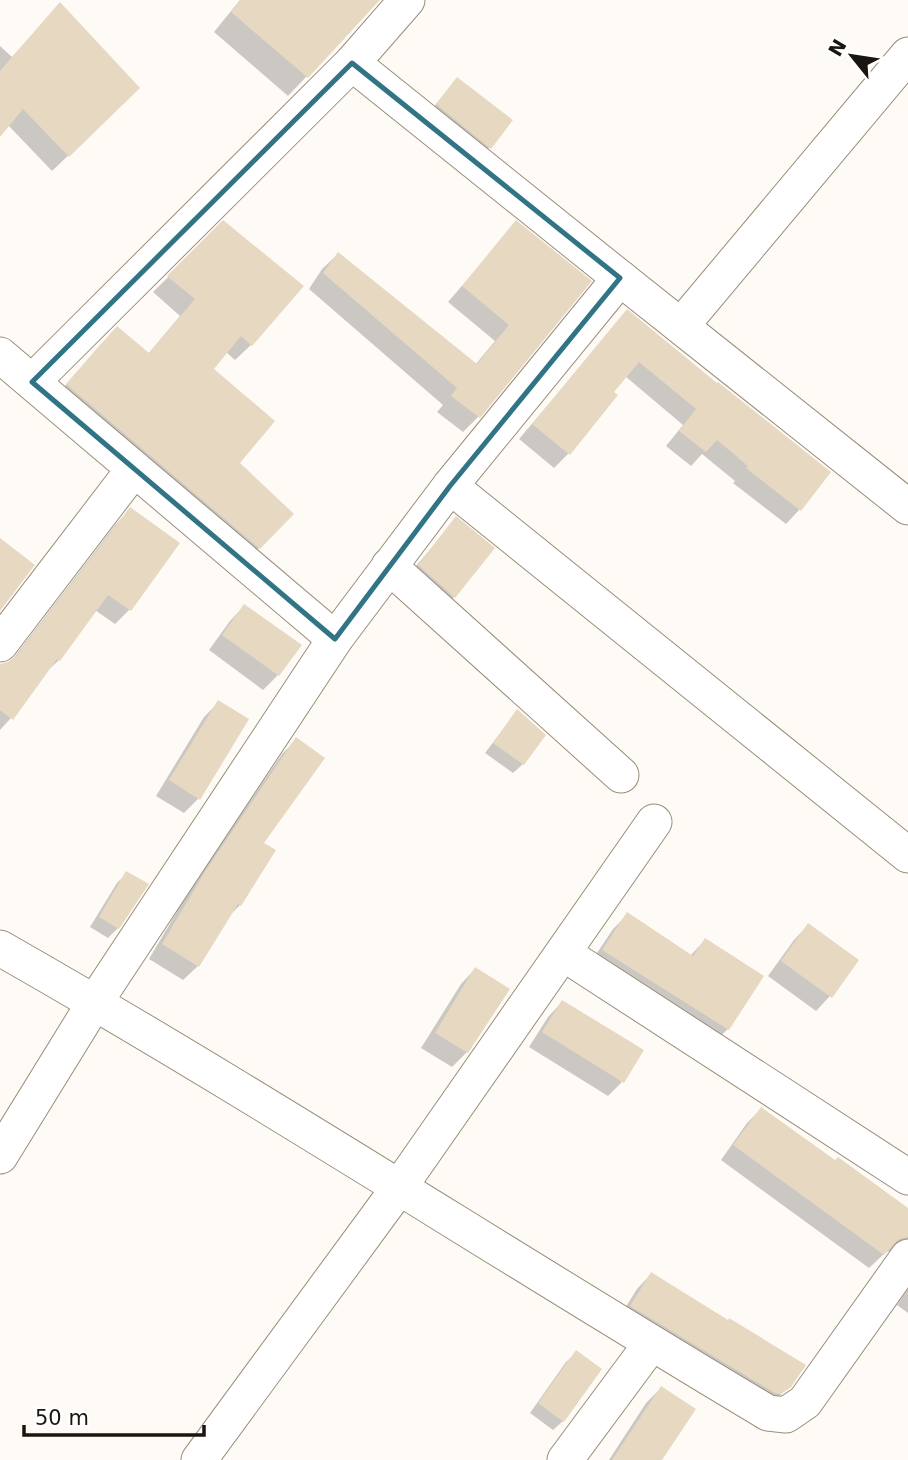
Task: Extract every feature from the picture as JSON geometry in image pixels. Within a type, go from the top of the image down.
[{"type":"street","points":[[32,382],[352,63],[407,0]]},
{"type":"street","points":[[681,326],[908,55]]},
{"type":"street","points":[[352,63],[908,507]]},
{"type":"street","points":[[0,1156],[95,1002],[335,639],[450,486],[620,278]]},
{"type":"street","points":[[0,355],[335,639]]},
{"type":"street","points":[[0,644],[134,469]]},
{"type":"street","points":[[450,486],[908,855]]},
{"type":"street","points":[[389,566],[621,775]]},
{"type":"street","points":[[199,1460],[398,1189],[654,822]]},
{"type":"street","points":[[0,948],[95,1002],[768,1413],[786,1415],[805,1402],[908,1256]]},
{"type":"street","points":[[563,953],[908,1177]]},
{"type":"street","points":[[565,1460],[652,1344]]},
{"type":"highlighted area","points":[[352,63],[620,278],[450,486],[335,639],[32,382]]},
{"type":"building","points":[[241,0],[380,0],[308,78],[231,12]]},
{"type":"building","points":[[60,2],[140,88],[69,157],[23,109],[0,137],[0,71]]},
{"type":"building","points":[[457,77],[513,120],[491,149],[436,104]]},
{"type":"building","points":[[223,220],[304,286],[252,346],[241,336],[214,369],[275,421],[240,463],[294,514],[260,549],[66,384],[117,326],[149,353],[195,299],[167,276]]},
{"type":"building","points":[[516,220],[592,281],[480,418],[451,396],[457,388],[323,273],[338,252],[477,364],[509,325],[462,286]]},
{"type":"building","points":[[627,309],[831,472],[801,511],[746,468],[748,466],[717,440],[706,452],[679,431],[696,409],[639,362],[614,392],[618,395],[570,455],[532,424]]},
{"type":"building","points":[[130,507],[180,543],[131,611],[108,595],[13,720],[0,710],[0,664],[16,656]]},
{"type":"building","points":[[456,516],[495,548],[455,598],[418,565]]},
{"type":"building","points":[[0,538],[35,565],[0,611]]},
{"type":"building","points":[[244,604],[302,645],[279,676],[222,635]]},
{"type":"building","points":[[218,700],[249,719],[200,800],[169,780]]},
{"type":"building","points":[[517,709],[546,735],[524,765],[493,743]]},
{"type":"building","points":[[296,737],[325,758],[264,843],[276,850],[199,967],[162,944],[206,870]]},
{"type":"building","points":[[126,871],[149,884],[119,929],[99,917]]},
{"type":"building","points":[[627,912],[693,956],[705,938],[764,976],[729,1030],[602,950]]},
{"type":"building","points":[[808,923],[859,960],[832,998],[781,961]]},
{"type":"building","points":[[475,967],[510,989],[468,1053],[435,1033]]},
{"type":"building","points":[[562,1000],[644,1050],[624,1083],[542,1032]]},
{"type":"building","points":[[761,1107],[835,1160],[838,1157],[908,1208],[908,1237],[899,1239],[884,1255],[733,1145]]},
{"type":"building","points":[[651,1272],[806,1365],[791,1387],[781,1394],[775,1393],[630,1306]]},
{"type":"building","points":[[576,1350],[602,1369],[564,1422],[538,1403]]},
{"type":"building","points":[[661,1386],[696,1409],[662,1460],[612,1460]]}]
